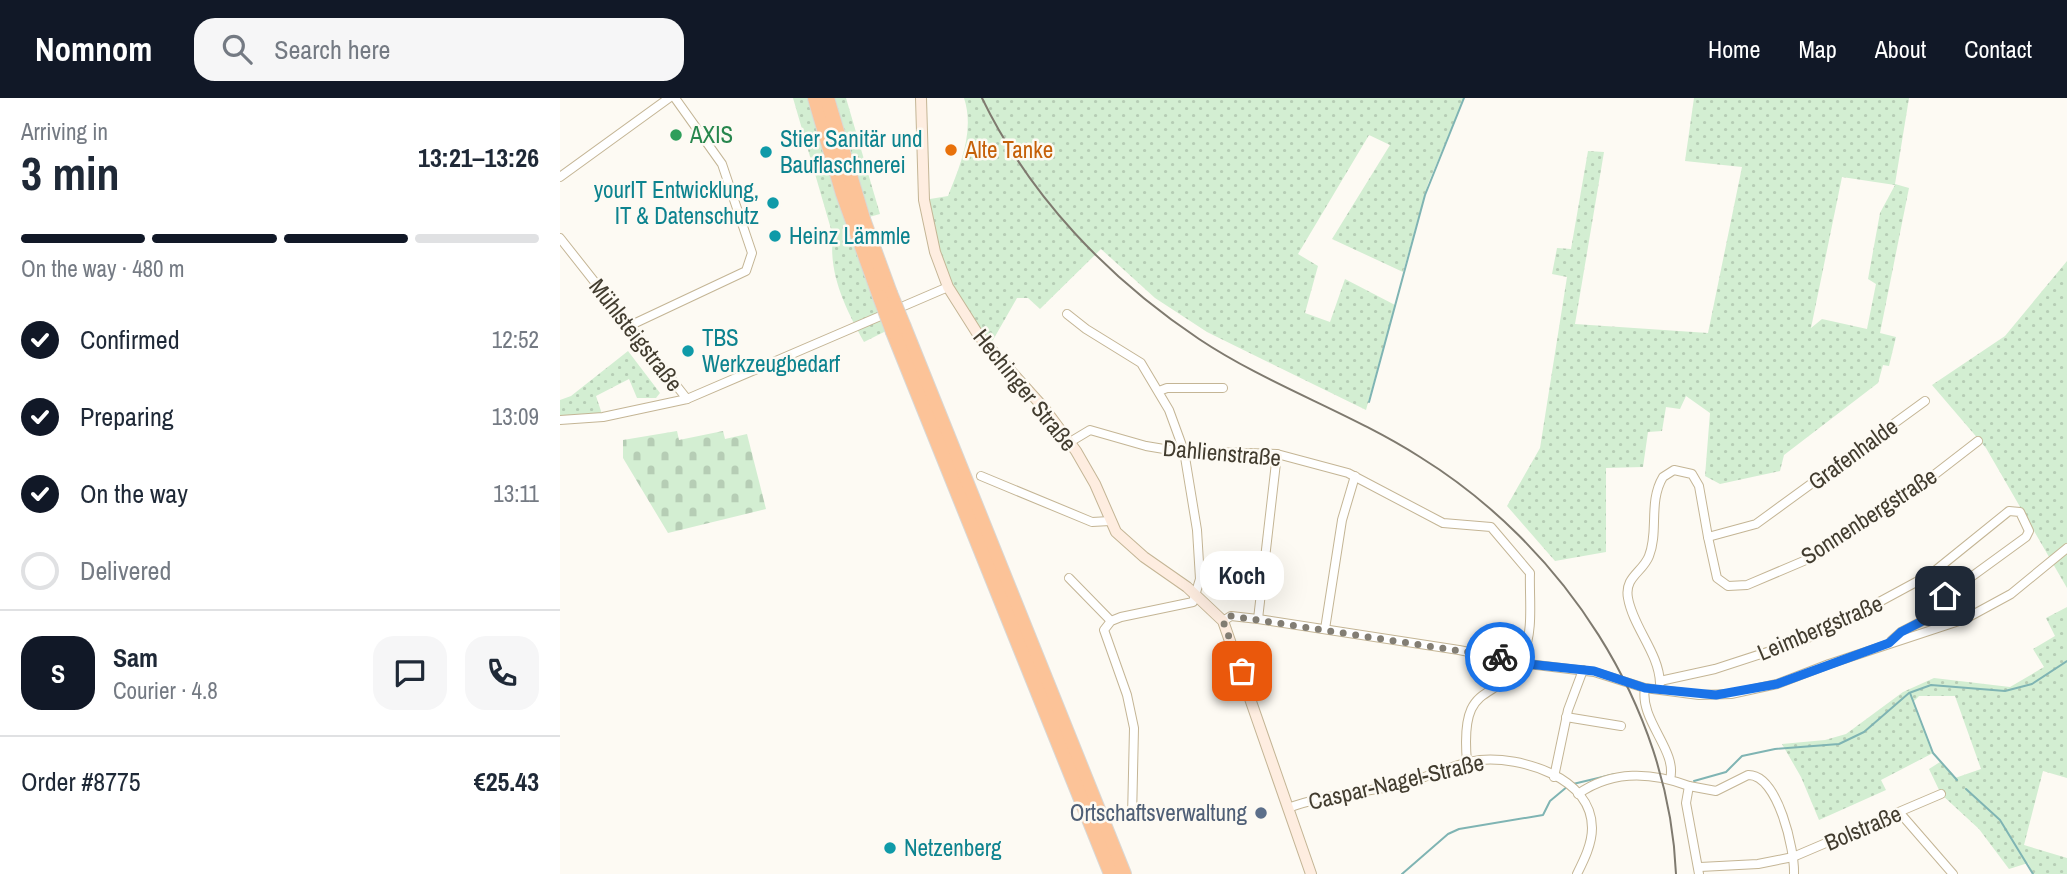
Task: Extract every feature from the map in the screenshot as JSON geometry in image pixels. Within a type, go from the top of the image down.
[{"type":"highway","points":[[815,98],[842,194],[1124,874]]},
{"type":"highway","points":[[827,98],[885,295]]},
{"type":"highway","points":[[899,329],[1111,874]]},
{"type":"street","points":[[560,177],[669,98]]},
{"type":"street","points":[[629,326],[746,271],[751,264],[752,253],[722,164],[675,98]]},
{"type":"street","name":"Hechinger Straße","points":[[921,98],[924,200],[935,252],[948,287],[969,322],[1070,442],[1095,484],[1110,521],[1128,544],[1198,596],[1223,621],[1311,874]]},
{"type":"street","name":"Mühlsteigstraße","points":[[560,238],[687,398]]},
{"type":"street","points":[[560,420],[603,417],[687,398],[948,287]]},
{"type":"street","points":[[1067,314],[1086,329],[1142,363],[1158,391],[1184,451],[1197,530],[1200,579],[1198,596],[1187,606],[1132,614],[1106,625],[1104,636],[1127,695],[1134,728],[1132,818]]},
{"type":"street","points":[[1158,391],[1167,388],[1223,388]]},
{"type":"street","name":"Grafenhalde","points":[[1708,537],[1756,524],[1925,401]]},
{"type":"street","name":"Dahlienstraße","points":[[1070,442],[1095,430],[1146,446],[1184,451],[1278,454],[1355,476],[1443,523],[1491,527],[1530,573],[1528,641],[1519,662]]},
{"type":"street","name":"Sonnenbergstraße","points":[[1660,685],[1628,597],[1630,579],[1648,558],[1657,490],[1668,473],[1679,470],[1692,474],[1699,486],[1717,578],[1728,586],[1747,585],[1813,557],[1925,482],[1978,441]]},
{"type":"street","points":[[1258,619],[1278,454]]},
{"type":"street","points":[[981,476],[1092,522],[1110,521]]},
{"type":"street","points":[[1325,629],[1342,520],[1355,476]]},
{"type":"street","name":"Leimbergstraße","points":[[1660,685],[1801,642],[1931,574],[2009,511],[2020,512],[2028,528],[2026,537],[1945,596],[1936,614],[1901,632],[1889,643]]},
{"type":"street","points":[[1223,621],[1231,616],[1325,629],[1519,662],[1583,670],[1645,688],[1660,685],[1716,695],[1747,692],[1777,684],[1976,614],[2033,578],[2067,548]]},
{"type":"street","points":[[1069,578],[1111,621]]},
{"type":"street","points":[[1467,762],[1465,738],[1470,708],[1480,695],[1511,674],[1519,662]]},
{"type":"street","points":[[1554,777],[1566,717],[1583,670]]},
{"type":"street","points":[[1645,688],[1646,710],[1671,767],[1670,779]]},
{"type":"street","points":[[1566,717],[1621,726]]},
{"type":"street","name":"Caspar-Nagel-Straße","points":[[1287,808],[1401,784],[1467,762],[1511,760],[1564,782],[1575,792],[1589,813],[1592,829],[1587,851],[1577,874]]},
{"type":"street","points":[[1575,792],[1616,778],[1644,775],[1716,791],[1748,775],[1756,776],[1780,809],[1793,857],[1794,874]]},
{"type":"street","points":[[1689,786],[1686,803],[1700,871]]},
{"type":"street","name":"Bolstraße","points":[[1700,871],[1793,857],[1941,794]]},
{"type":"street","points":[[1900,813],[1953,874]]},
{"type":"green space","points":[[793,98],[808,98],[835,193],[886,331],[864,342],[845,304],[836,278],[833,236]]},
{"type":"green space","points":[[833,98],[846,98],[880,214],[869,217]]},
{"type":"green space","points":[[964,98],[1464,98],[1428,184],[1403,272],[1332,239],[1390,145],[1369,135],[1298,254],[1318,266],[1305,313],[1330,322],[1345,279],[1395,305],[1366,410],[1207,332],[1155,298],[1101,249],[1040,309],[1028,298],[1017,298],[989,347],[948,287],[924,200],[948,196],[953,185],[967,136]]},
{"type":"green space","points":[[1694,98],[1909,98],[1895,184],[1909,188],[1880,333],[1896,337],[1889,366],[1883,365],[1878,383],[1784,455],[1780,471],[1720,484],[1705,476],[1710,413],[1686,396],[1680,409],[1666,407],[1662,431],[1648,432],[1643,467],[1606,468],[1606,552],[1555,561],[1507,506],[1540,448],[1567,277],[1552,274],[1557,248],[1571,249],[1588,151],[1604,152],[1575,324],[1708,333],[1742,167],[1685,161]],"holes":[[[1842,177],[1895,185],[1880,213],[1868,279],[1876,284],[1867,329],[1822,319],[1811,328]]]},
{"type":"green space","points":[[2067,261],[2067,588],[1986,448],[1932,385],[2005,336]]},
{"type":"green space","points":[[628,351],[660,393],[656,398],[637,398],[629,379],[596,396],[603,417],[560,420],[560,400],[571,396]]},
{"type":"green space","points":[[677,431],[679,440],[723,431],[725,439],[747,434],[766,509],[668,533],[623,458],[623,440]]},
{"type":"green space","points":[[2067,607],[2067,778],[2043,771],[2024,845],[2067,858],[2067,874],[2033,874],[2028,863],[2009,869],[1979,829],[1941,794],[1929,769],[1940,762],[1955,778],[1981,769],[1955,696],[1919,696],[1913,702],[1933,753],[1881,780],[1886,790],[1819,820],[1801,777],[1782,744],[1825,740],[1846,734],[1903,692],[1934,678],[2010,687],[2044,667],[2033,649],[2055,636],[2046,618]]},
{"type":"waterway","points":[[1369,402],[1425,195],[1464,98]]},
{"type":"waterway","points":[[1694,781],[1726,772],[1742,756],[1775,749],[1839,744],[1864,732],[1909,693],[1931,685],[2005,691],[2032,684],[2067,661]]},
{"type":"waterway","points":[[1910,693],[1933,753],[1957,780]]},
{"type":"waterway","points":[[1573,784],[1615,774]]},
{"type":"waterway","points":[[1402,874],[1448,834],[1459,829],[1543,815],[1550,801],[1568,786]]},
{"type":"waterway","points":[[1966,789],[2000,820],[2033,874]]},
{"type":"railway","points":[[982,98],[1023,169],[1048,202],[1074,233],[1133,290],[1225,355],[1420,457],[1471,493],[1519,536],[1562,583],[1599,635],[1629,691],[1653,750],[1669,811],[1676,874]]},
{"type":"way so far","points":[[1242,671],[1223,621],[1231,616],[1500,657]]},
{"type":"place","name":"AXIS","points":[[676,135]]},
{"type":"place","name":"Alte Tanke","points":[[951,150]]},
{"type":"place","name":"Stier Sanitär und Bauflaschnerei","points":[[766,152]]},
{"type":"place","name":"yourIT Entwicklung, IT & Datenschutz","points":[[773,203]]},
{"type":"place","name":"Heinz Lämmle","points":[[775,236]]},
{"type":"place","name":"TBS Werkzeugbedarf","points":[[688,351]]},
{"type":"place","name":"Koch","points":[[1242,671]]},
{"type":"place","name":"Ortschaftsverwaltung","points":[[1261,813]]},
{"type":"place","name":"Netzenberg","points":[[890,848]]},
{"type":"route","points":[[1500,657],[1528,664],[1594,671],[1645,688],[1699,695],[1747,692],[1777,684],[1889,643],[1901,632],[1936,614],[1945,596]]}]
